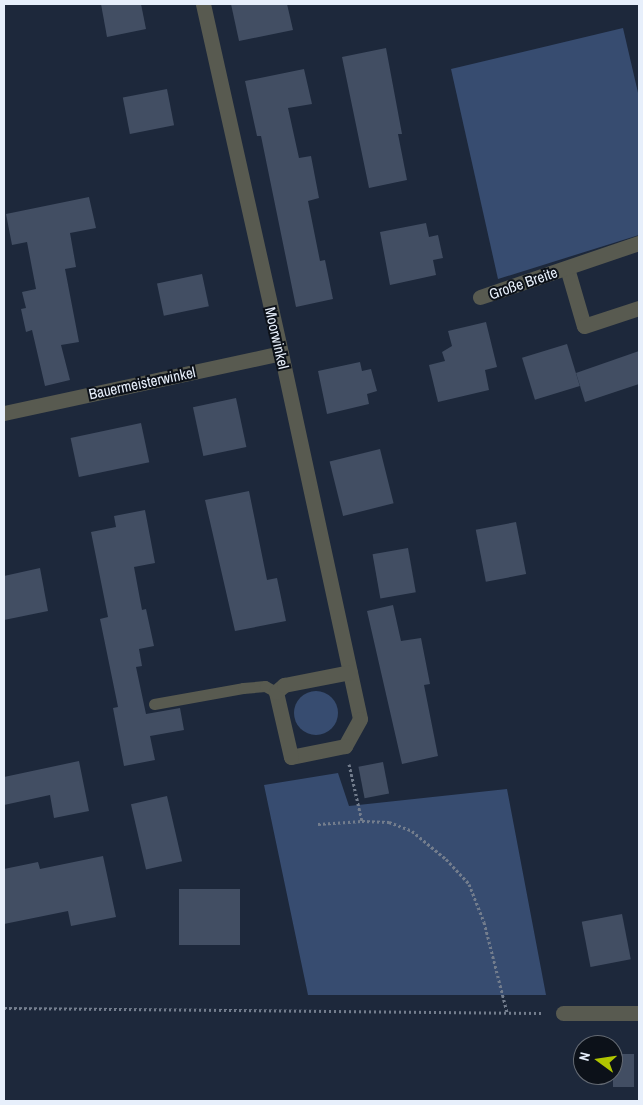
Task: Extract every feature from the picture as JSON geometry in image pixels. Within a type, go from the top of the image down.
[{"type":"street","name":"Moorwinkel","points":[[203,4],[360,719],[345,746]]},
{"type":"street","name":"Große Breite","points":[[480,297],[639,243]]},
{"type":"street","name":"Große Breite","points":[[567,268],[584,326],[639,308]]},
{"type":"street","name":"Bauermeisterwinkel","points":[[4,413],[281,353]]},
{"type":"street","points":[[345,746],[291,758],[276,692],[284,685],[350,672]]},
{"type":"street","points":[[563,1013],[639,1013]]},
{"type":"lane","points":[[154,704],[243,688],[265,686],[276,692]]},
{"type":"path","points":[[345,746],[362,821]]},
{"type":"path","points":[[318,824],[362,821],[389,822],[412,831],[446,859],[469,884],[484,922],[507,1012]]},
{"type":"path","points":[[4,1008],[563,1013]]},
{"type":"shaded area","points":[[623,28],[639,97],[639,235],[498,279],[451,69]]},
{"type":"shaded area","points":[[316,691],[328,695],[334,701],[338,713],[334,725],[328,731],[316,735],[304,731],[298,725],[294,713],[298,701],[304,695]]},
{"type":"shaded area","points":[[338,773],[349,806],[507,789],[546,995],[308,995],[264,785]]},
{"type":"building","points":[[101,4],[141,4],[146,29],[107,37]]},
{"type":"building","points":[[231,4],[287,4],[293,30],[239,41]]},
{"type":"building","points":[[386,48],[402,134],[398,134],[407,180],[369,188],[342,57]]},
{"type":"building","points":[[304,69],[312,104],[288,108],[299,158],[311,156],[319,198],[308,201],[320,261],[325,260],[333,299],[296,307],[261,136],[257,136],[245,81]]},
{"type":"building","points":[[167,89],[174,125],[130,134],[123,98]]},
{"type":"building","points":[[89,197],[96,228],[70,233],[76,267],[65,269],[79,342],[61,345],[70,380],[45,386],[32,330],[26,332],[21,309],[26,308],[22,292],[36,289],[27,242],[12,245],[6,214]]},
{"type":"building","points":[[426,223],[429,237],[438,235],[443,258],[433,260],[436,275],[390,285],[380,232]]},
{"type":"building","points":[[202,274],[209,306],[164,316],[157,284]]},
{"type":"building","points":[[486,322],[497,367],[485,370],[489,390],[438,402],[429,365],[445,361],[442,352],[452,346],[448,331]]},
{"type":"building","points":[[567,344],[580,386],[535,400],[522,358]]},
{"type":"building","points":[[639,351],[639,384],[585,402],[576,373]]},
{"type":"building","points":[[360,362],[362,371],[371,369],[377,391],[367,394],[369,404],[327,414],[318,371]]},
{"type":"building","points":[[236,398],[246,447],[203,456],[193,407]]},
{"type":"building","points":[[141,423],[149,462],[79,477],[71,438]]},
{"type":"building","points":[[380,449],[394,503],[343,516],[330,462]]},
{"type":"building","points":[[249,491],[267,580],[277,578],[286,621],[235,631],[205,500]]},
{"type":"building","points":[[145,510],[155,563],[134,567],[142,610],[146,609],[154,646],[139,649],[142,666],[136,667],[146,714],[180,708],[184,730],[150,736],[155,760],[124,766],[113,708],[118,707],[100,619],[108,617],[91,532],[116,527],[114,516]]},
{"type":"building","points":[[516,522],[526,574],[486,582],[476,530]]},
{"type":"building","points":[[408,548],[416,592],[380,599],[373,554]]},
{"type":"building","points":[[40,568],[48,611],[4,620],[4,576]]},
{"type":"building","points":[[393,605],[401,641],[421,638],[430,684],[424,685],[438,756],[402,764],[367,611]]},
{"type":"building","points":[[79,761],[89,811],[54,818],[50,795],[4,805],[4,777]]},
{"type":"building","points":[[383,762],[389,793],[365,798],[358,767]]},
{"type":"building","points":[[167,796],[182,861],[146,870],[131,804]]},
{"type":"building","points":[[103,856],[116,917],[71,926],[68,911],[4,924],[4,869],[38,862],[40,869]]},
{"type":"building","points":[[179,889],[240,889],[240,945],[179,945]]},
{"type":"building","points":[[622,914],[631,959],[591,967],[582,922]]},
{"type":"building","points":[[623,1054],[634,1054],[634,1087],[613,1087],[613,1085],[623,1085]]}]
